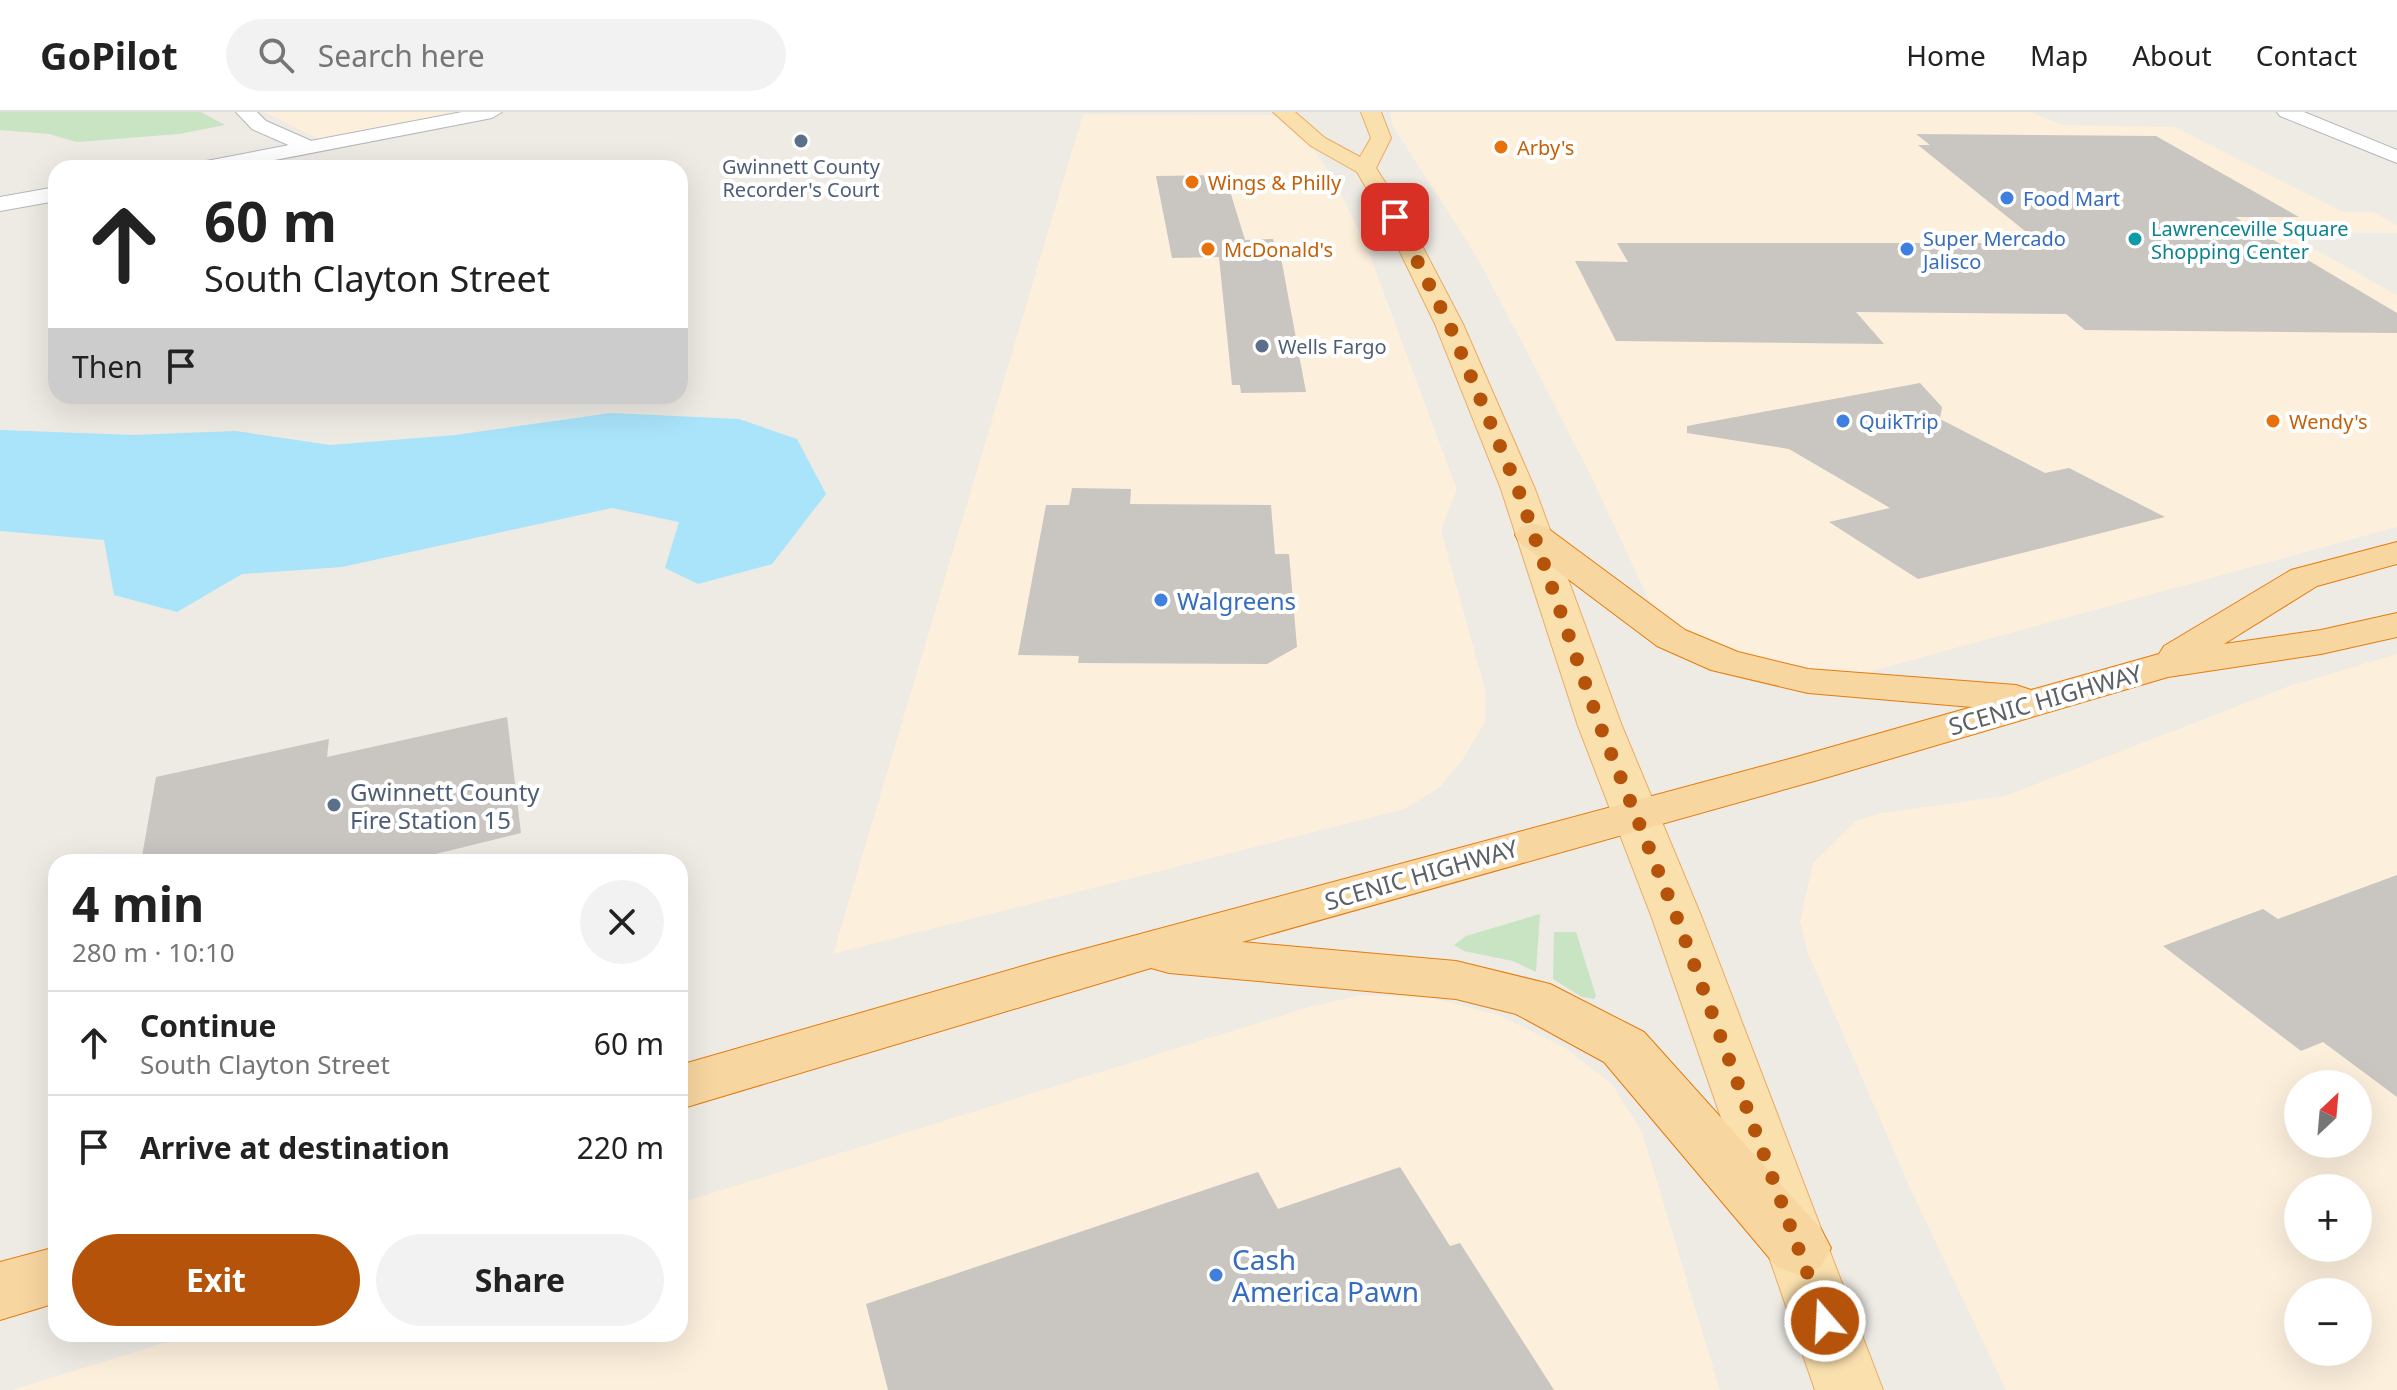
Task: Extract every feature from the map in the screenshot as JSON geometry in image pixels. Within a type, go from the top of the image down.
[{"type":"highway","points":[[1533,535],[1671,638],[1725,661],[1808,681],[2042,700]]},
{"type":"highway","name":"SCENIC HIGHWAY","points":[[2163,665],[2304,578],[2397,553]]},
{"type":"highway","name":"SCENIC HIGHWAY","points":[[688,1085],[1139,952],[1809,768],[2163,665],[2321,642],[2397,625]]},
{"type":"highway","points":[[1139,952],[1405,974],[1456,980],[1531,998],[1624,1047],[1799,1248]]},
{"type":"highway","points":[[0,1291],[48,1277]]},
{"type":"main road","points":[[1365,168],[1381,138],[1371,112]]},
{"type":"main road","points":[[1293,115],[1318,142],[1365,168],[1395,217],[1449,324],[1518,489],[1600,726],[1637,814],[1849,1390]]},
{"type":"street","points":[[246,112],[259,125],[309,147]]},
{"type":"street","points":[[242,160],[492,112]]},
{"type":"street","points":[[2287,112],[2397,157]]},
{"type":"street","points":[[0,204],[48,195]]},
{"type":"shaded area","points":[[264,112],[472,112],[322,141]]},
{"type":"shaded area","points":[[1390,112],[2030,112],[2064,125],[2175,127],[2343,212],[2373,212],[2397,225],[2397,233],[2284,232],[2397,295],[2397,527],[1865,673],[1813,671],[1757,660],[1676,629],[1649,600],[1590,474],[1526,350],[1475,254],[1392,125]]},
{"type":"shaded area","points":[[1083,114],[1274,115],[1315,151],[1335,181],[1368,250],[1457,490],[1441,530],[1486,693],[1485,722],[1463,759],[1440,787],[1405,809],[833,954]]},
{"type":"shaded area","points":[[2397,654],[2397,1390],[2006,1390],[1909,1186],[1808,953],[1800,921],[1813,863],[1857,820],[1882,813],[2005,796],[2292,685]]},
{"type":"shaded area","points":[[1361,995],[1429,997],[1499,1015],[1567,1049],[1612,1084],[1642,1132],[1720,1390],[12,1390],[171,1342],[688,1342],[688,1201],[1309,1007]]},
{"type":"green space","points":[[0,112],[201,112],[225,125],[179,134],[77,142],[49,134],[0,130]]},
{"type":"green space","points":[[1540,914],[1536,972],[1513,961],[1464,951],[1454,945],[1466,936]]},
{"type":"green space","points":[[1554,932],[1576,932],[1596,996],[1594,999],[1582,997],[1553,979]]},
{"type":"water","points":[[611,413],[739,419],[797,439],[826,494],[772,564],[698,584],[665,568],[679,522],[612,508],[342,567],[242,574],[177,612],[114,595],[104,540],[0,531],[0,430],[133,435],[236,431],[330,445],[456,435]]},
{"type":"building","name":"Lawrenceville Square Shopping Center","points":[[1916,134],[2156,136],[2299,217],[2235,217],[2397,313],[2397,333],[2085,330],[2066,314],[1856,312],[1884,344],[1616,341],[1575,261],[1628,262],[1617,243],[2040,243],[1918,145],[1930,145]]},
{"type":"building","points":[[1225,175],[1245,240],[1273,239],[1282,263],[1306,392],[1241,393],[1240,385],[1232,385],[1219,257],[1172,258],[1156,176]]},
{"type":"building","points":[[1920,383],[1942,407],[1940,419],[2045,473],[2069,468],[2165,517],[1918,579],[1829,522],[1890,508],[1789,449],[1687,433],[1687,426]]},
{"type":"building","name":"Walgreens","points":[[1072,488],[1131,489],[1130,504],[1271,505],[1275,554],[1289,554],[1297,647],[1267,664],[1078,663],[1079,656],[1018,655],[1046,505],[1069,505]]},
{"type":"building","name":"Gwinnett County Fire Station 15","points":[[507,717],[521,833],[436,854],[142,854],[156,777],[329,739],[327,757]]},
{"type":"building","points":[[2397,875],[2397,1097],[2372,1078],[2372,1070],[2361,1070],[2323,1042],[2301,1051],[2163,946],[2263,909],[2278,919]]},
{"type":"building","name":"Cash America Pawn","points":[[1400,1167],[1450,1246],[1460,1243],[1554,1390],[888,1390],[866,1304],[1258,1172],[1278,1209]]},
{"type":"place","name":"Gwinnett County Recorder's Court","points":[[801,141]]},
{"type":"place","name":"Arby's","points":[[1501,147]]},
{"type":"place","name":"Wings & Philly","points":[[1192,182]]},
{"type":"place","name":"Food Mart","points":[[2007,198]]},
{"type":"place","name":"Lawrenceville Square Shopping Center","points":[[2135,239]]},
{"type":"place","name":"McDonald's","points":[[1208,249]]},
{"type":"place","name":"Super Mercado Jalisco","points":[[1907,249]]},
{"type":"place","name":"Wells Fargo","points":[[1262,346]]},
{"type":"place","name":"QuikTrip","points":[[1843,421]]},
{"type":"place","name":"Wendy's","points":[[2273,421]]},
{"type":"place","name":"Walgreens","points":[[1161,600]]},
{"type":"place","name":"Gwinnett County Fire Station 15","points":[[334,805]]},
{"type":"place","name":"Cash America Pawn","points":[[1216,1275]]},
{"type":"route","points":[[1395,217],[1449,324],[1518,489],[1600,726],[1677,918],[1825,1321]]}]
